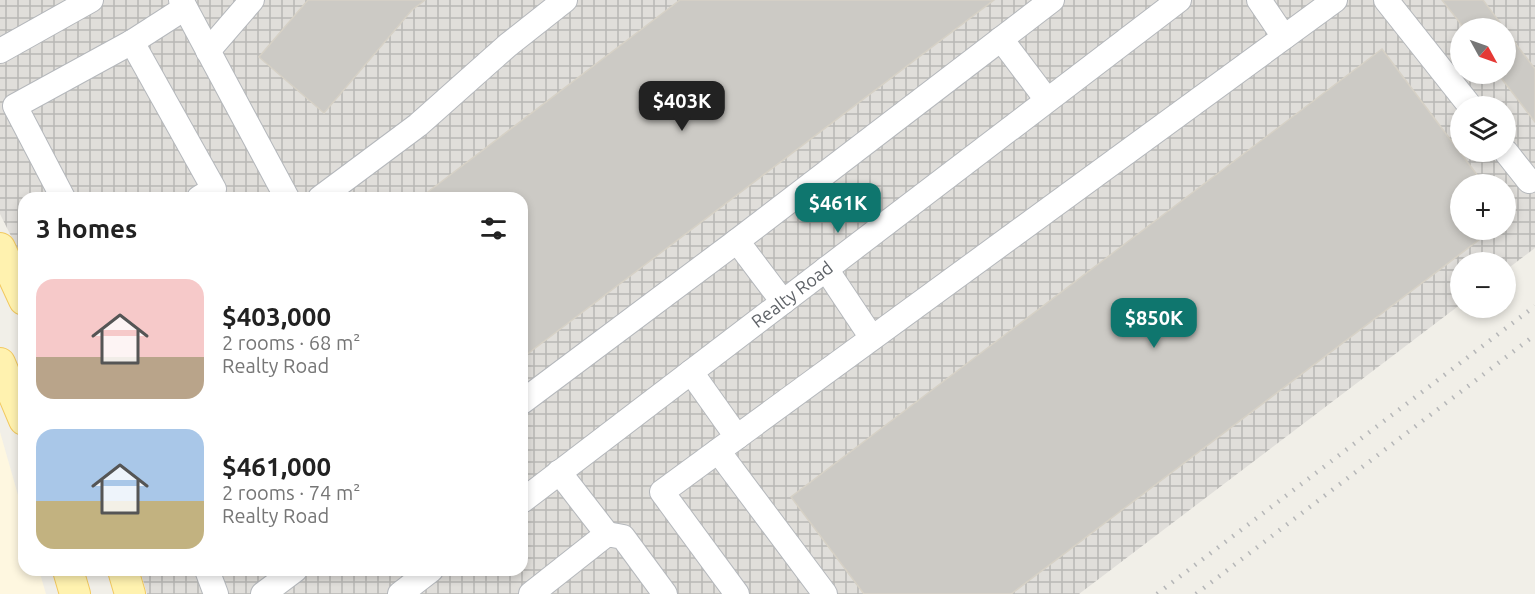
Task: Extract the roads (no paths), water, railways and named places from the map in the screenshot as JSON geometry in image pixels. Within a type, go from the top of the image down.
[{"type":"main road","points":[[0,248],[18,287]]},
{"type":"main road","points":[[9,382],[18,405]]},
{"type":"main road","points":[[70,576],[75,594]]},
{"type":"main road","points":[[125,576],[130,594]]},
{"type":"street","points":[[0,51],[91,0]]},
{"type":"street","points":[[208,51],[252,0]]},
{"type":"street","points":[[328,192],[418,125],[508,45],[565,0]]},
{"type":"street","points":[[528,398],[1052,0]]},
{"type":"street","name":"Realty Road","points":[[528,496],[1179,0]]},
{"type":"street","points":[[1259,0],[1284,37]]},
{"type":"street","points":[[737,594],[662,492],[1335,0]]},
{"type":"street","points":[[1386,0],[1462,96]]},
{"type":"street","points":[[60,192],[15,106],[132,42],[183,4],[284,192]]},
{"type":"street","points":[[1002,39],[1047,100]]},
{"type":"street","points":[[132,42],[214,189],[209,192]]},
{"type":"street","points":[[1514,162],[1529,181]]},
{"type":"street","points":[[737,241],[783,302]]},
{"type":"street","points":[[826,269],[872,338]]},
{"type":"street","points":[[691,372],[737,437]]},
{"type":"street","points":[[718,451],[825,594]]},
{"type":"street","points":[[560,472],[607,534],[623,537],[665,594]]},
{"type":"street","points":[[531,594],[607,534]]},
{"type":"street","points":[[209,576],[216,594]]},
{"type":"street","points":[[263,594],[287,576]]},
{"type":"street","points":[[400,594],[423,576]]},
{"type":"railway","points":[[1157,594],[1535,306]]},
{"type":"railway","points":[[1196,594],[1535,335]]}]
